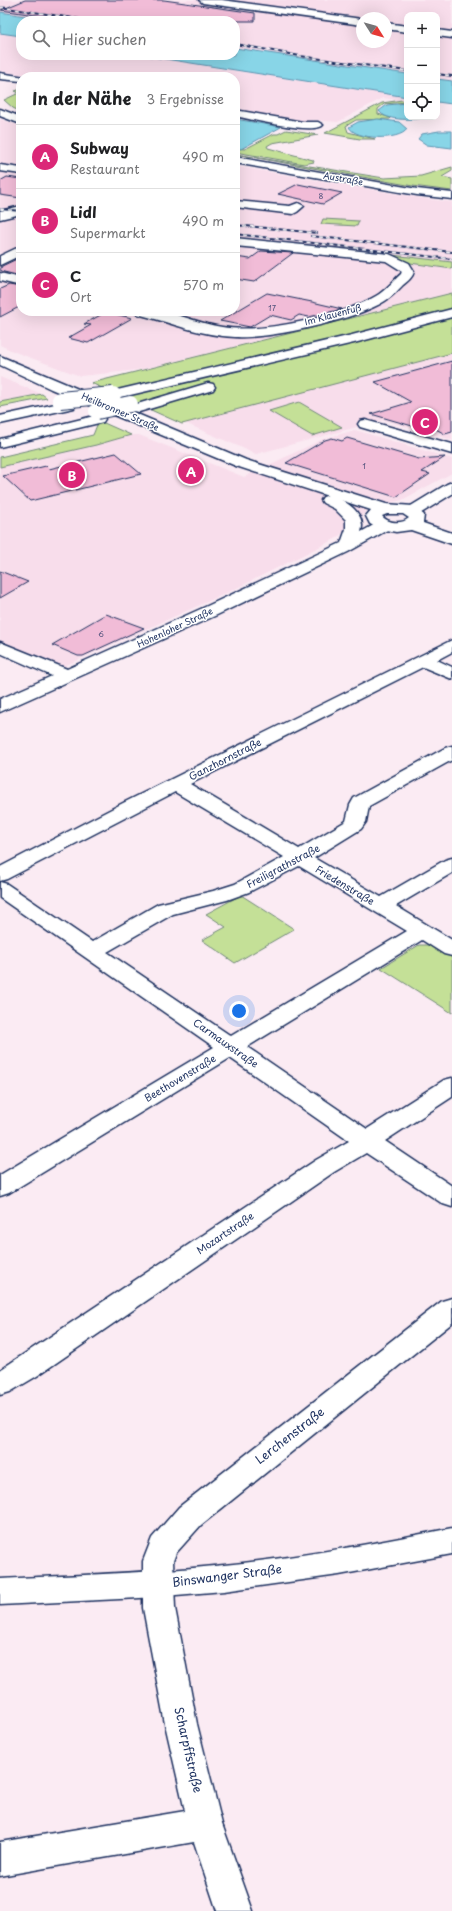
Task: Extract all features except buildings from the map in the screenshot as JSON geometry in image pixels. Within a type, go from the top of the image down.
[{"type":"main road","points":[[203,0],[356,21]]},
{"type":"main road","points":[[392,27],[404,29]]},
{"type":"main road","points":[[440,33],[452,35]]},
{"type":"main road","points":[[0,76],[16,78]]},
{"type":"main road","points":[[0,112],[16,119]]},
{"type":"main road","points":[[240,114],[303,125],[318,125]]},
{"type":"main road","name":"Austraße","points":[[240,161],[417,192],[452,196]]},
{"type":"main road","points":[[240,163],[262,164]]},
{"type":"main road","points":[[0,168],[16,170]]},
{"type":"main road","points":[[240,205],[293,210],[298,206]]},
{"type":"main road","points":[[0,215],[16,211]]},
{"type":"main road","name":"Im Klauenfuß","points":[[163,316],[233,333],[266,332],[354,310],[368,305],[381,298],[407,276],[408,271],[405,266],[389,258],[240,243]]},
{"type":"main road","points":[[0,261],[16,253]]},
{"type":"main road","points":[[0,278],[16,281]]},
{"type":"main road","points":[[0,411],[113,395],[354,339],[452,313]]},
{"type":"main road","points":[[0,443],[92,416],[248,375],[452,325]]},
{"type":"main road","name":"Heilbronner Straße","points":[[0,360],[241,464],[381,517]]},
{"type":"main road","points":[[0,420],[65,403]]},
{"type":"main road","points":[[0,431],[92,416]]},
{"type":"main road","points":[[365,424],[452,449]]},
{"type":"main road","name":"Heilbronner Straße","points":[[241,464],[263,475],[329,500],[381,517]]},
{"type":"main road","points":[[381,517],[399,527],[452,487]]},
{"type":"main road","points":[[329,500],[341,506],[354,519],[354,529],[348,545]]},
{"type":"main road","name":"Hohenloher Straße","points":[[0,706],[204,615],[348,545],[381,517]]},
{"type":"main road","points":[[412,518],[452,539]]},
{"type":"main road","name":"Ganzhornstraße","points":[[0,875],[176,784],[452,645]]},
{"type":"main road","points":[[0,647],[68,676]]},
{"type":"main road","points":[[424,660],[452,674]]},
{"type":"main road","name":"Freiligrathstraße","points":[[92,951],[166,909],[220,896],[237,890],[299,858],[354,826],[357,822],[359,805],[361,802],[452,752]]},
{"type":"main road","name":"Friedenstraße","points":[[176,784],[452,949]]},
{"type":"main road","points":[[380,906],[452,864]]},
{"type":"main road","name":"Carmauxstraße","points":[[0,888],[232,1047],[367,1142],[452,1198]]},
{"type":"main road","name":"Beethovenstraße","points":[[0,1187],[422,931]]},
{"type":"main road","name":"Mozartstraße","points":[[0,1384],[27,1368],[325,1166],[367,1142],[452,1086]]},
{"type":"main road","name":"Lerchenstraße","points":[[159,1584],[158,1561],[163,1547],[190,1516],[452,1308]]},
{"type":"main road","name":"Binswanger Straße","points":[[0,1592],[159,1584],[226,1578],[336,1562],[452,1541]]},
{"type":"main road","name":"Scharpffstraße","points":[[159,1584],[159,1608],[181,1724],[205,1824],[235,1911]]},
{"type":"main road","points":[[0,1859],[205,1824]]},
{"type":"shaded area","points":[[0,0],[452,0],[452,81],[440,79],[440,12],[404,12],[404,74],[240,49],[240,16],[25,16],[0,12]]},
{"type":"shaded area","points":[[0,33],[16,35],[16,60],[172,60],[404,97],[404,101],[383,98],[338,122],[313,120],[298,122],[240,112],[240,72],[16,72],[16,74],[0,71]]},
{"type":"shaded area","points":[[0,119],[16,124],[16,316],[240,316],[240,167],[452,202],[452,262],[394,256],[410,263],[452,269],[452,293],[144,369],[80,376],[0,345],[0,221],[14,215],[0,213]]},
{"type":"shaded area","points":[[452,353],[452,440],[383,420],[256,454],[185,423]]},
{"type":"shaded area","points":[[0,377],[22,386],[42,394],[0,402]]},
{"type":"shaded area","points":[[355,430],[452,459],[452,473],[402,500],[369,509],[337,538],[231,591],[62,667],[52,665],[0,643],[0,467],[96,445],[131,435],[139,435],[244,477],[323,439]]},
{"type":"green space","points":[[16,94],[16,110],[13,108],[4,100]]},
{"type":"green space","points":[[404,101],[404,102],[384,104],[378,109],[378,114],[391,118],[390,119],[356,120],[346,126],[348,132],[375,139],[360,139],[325,133],[382,103]]},
{"type":"green space","points":[[286,130],[318,135],[272,143],[267,146],[268,148],[313,160],[314,162],[304,164],[240,153],[240,148],[245,149],[274,134],[278,134]]},
{"type":"green space","points":[[240,155],[384,178],[421,176],[452,167],[452,171],[442,177],[452,179],[452,191],[413,186]]},
{"type":"green space","points":[[323,219],[359,221],[357,226],[321,224]]},
{"type":"green space","points":[[392,255],[452,262],[452,269],[410,263]]},
{"type":"green space","points":[[452,293],[452,353],[182,424],[91,383]]},
{"type":"green space","points":[[42,394],[47,398],[0,407],[0,402]]},
{"type":"green space","points":[[299,402],[342,427],[312,436],[269,411]]},
{"type":"green space","points":[[104,423],[131,435],[96,445],[0,467],[0,457],[93,435],[97,425]]},
{"type":"green space","points":[[241,895],[294,929],[235,963],[202,940],[226,927],[206,914]]},
{"type":"green space","points":[[419,945],[432,945],[452,956],[452,1013],[381,968]]},
{"type":"water","points":[[0,12],[25,16],[16,16],[16,35],[0,33]]},
{"type":"water","points":[[240,49],[404,74],[404,97],[172,60],[240,60]]},
{"type":"water","points":[[440,79],[452,81],[452,104],[440,102]]},
{"type":"water","points":[[404,103],[404,119],[395,119],[383,115],[379,111],[387,105]]},
{"type":"water","points":[[378,119],[399,122],[407,129],[403,133],[396,136],[368,137],[353,131],[349,127],[358,122]]},
{"type":"water","points":[[240,120],[281,127],[241,149]]},
{"type":"water","points":[[439,131],[452,131],[452,148],[427,145],[418,139],[422,134]]},
{"type":"railway","points":[[0,7],[60,16]]},
{"type":"railway","points":[[240,45],[300,56],[404,71]]},
{"type":"railway","points":[[440,74],[452,76]]},
{"type":"railway","points":[[0,209],[16,211]]},
{"type":"railway","points":[[240,225],[317,233]]},
{"type":"railway","points":[[240,235],[452,259]]},
{"type":"railway","points":[[311,236],[452,252]]},
{"type":"place","name":"C","points":[[425,422]]},
{"type":"place","name":"Subway","points":[[191,471]]},
{"type":"place","name":"Lidl","points":[[72,475]]}]
